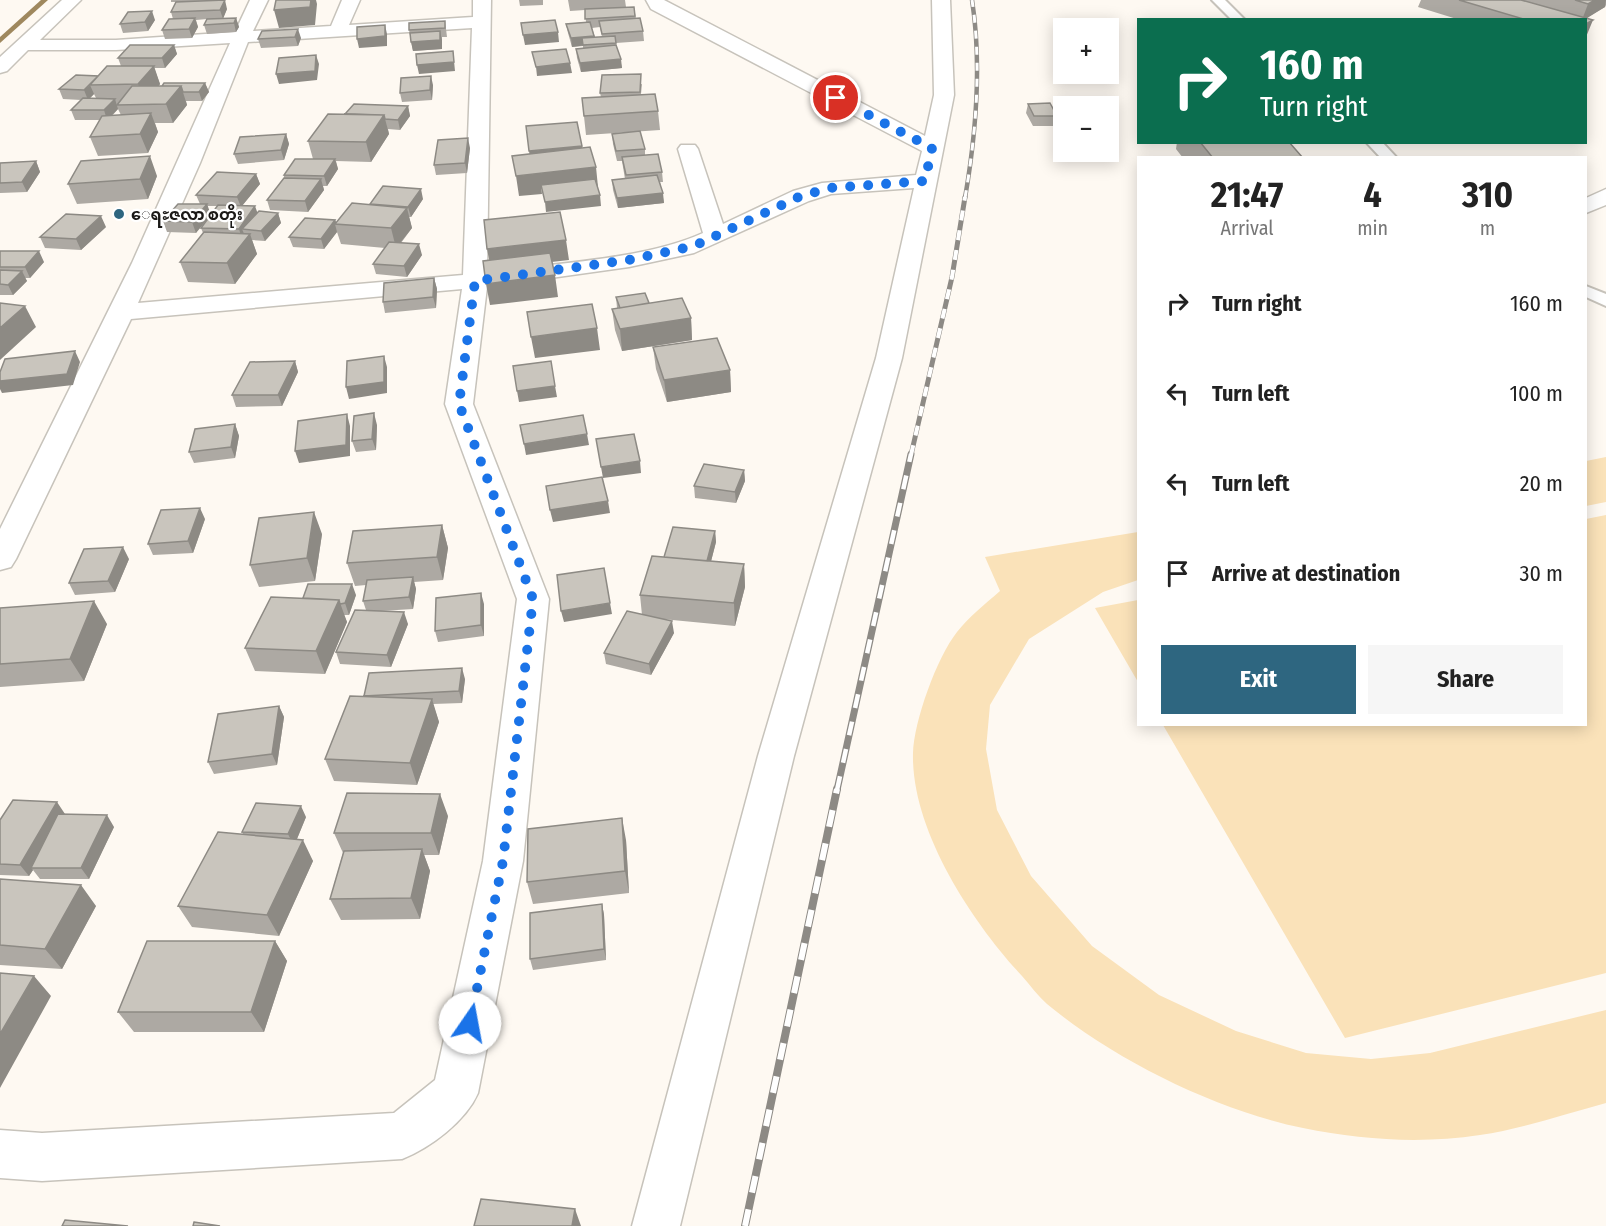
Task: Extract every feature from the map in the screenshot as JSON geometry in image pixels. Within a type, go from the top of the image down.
[{"type":"street","points":[[0,67],[72,0]]},
{"type":"street","points":[[0,559],[59,445],[121,312],[190,160],[240,36],[259,0]]},
{"type":"street","points":[[338,30],[351,0]]},
{"type":"street","points":[[655,0],[657,5],[932,148]]},
{"type":"street","points":[[656,1226],[776,756],[889,358],[944,95],[941,0]]},
{"type":"street","points":[[0,1154],[42,1157],[402,1136],[455,1093],[503,861],[533,599],[459,404],[475,281],[477,115],[482,11],[338,30],[116,45],[24,45]]},
{"type":"street","points":[[688,149],[715,236]]},
{"type":"street","points":[[121,312],[475,281],[629,260],[694,246],[801,196],[820,191],[925,181]]},
{"type":"street","points":[[1587,206],[1606,196]]},
{"type":"lane","points":[[1218,0],[1237,18]]},
{"type":"lane","points":[[1375,144],[1388,156]]},
{"type":"lane","points":[[1587,292],[1606,301]]},
{"type":"shaded area","points":[[1606,457],[1606,502],[1587,506],[1587,461]]},
{"type":"shaded area","points":[[1606,515],[1606,973],[1345,1038],[1164,726],[1587,726],[1587,519]]},
{"type":"shaded area","points":[[1137,532],[1137,580],[1103,592],[1029,639],[990,705],[986,749],[997,810],[1031,876],[1092,946],[1159,995],[1236,1031],[1306,1053],[1371,1059],[1430,1053],[1606,1010],[1606,1103],[1512,1129],[1458,1138],[1414,1140],[1369,1138],[1303,1128],[1236,1109],[1168,1081],[1104,1045],[1047,1004],[1003,954],[965,902],[933,843],[922,813],[915,782],[913,753],[917,724],[942,657],[957,632],[1000,591],[985,557]]},
{"type":"shaded area","points":[[1137,600],[1137,680],[1095,608]]},
{"type":"building","points":[[225,0],[220,10],[171,12],[176,2]]},
{"type":"building","points":[[276,0],[311,0],[310,7],[274,10]]},
{"type":"building","points":[[1459,0],[1521,0],[1586,18],[1520,18]]},
{"type":"building","points":[[1575,0],[1595,0],[1588,4]]},
{"type":"building","points":[[634,7],[635,16],[585,19],[585,9]]},
{"type":"building","points":[[152,11],[145,22],[120,24],[128,12]]},
{"type":"building","points":[[195,18],[189,29],[162,30],[169,19]]},
{"type":"building","points":[[236,18],[234,23],[204,25],[207,19]]},
{"type":"building","points":[[640,18],[643,31],[602,34],[599,21]]},
{"type":"building","points":[[555,20],[558,32],[523,35],[521,23]]},
{"type":"building","points":[[445,21],[445,28],[409,30],[409,23]]},
{"type":"building","points":[[590,22],[594,36],[571,38],[566,24]]},
{"type":"building","points":[[385,25],[385,36],[357,39],[357,27]]},
{"type":"building","points":[[298,29],[295,37],[258,39],[262,31]]},
{"type":"building","points":[[440,31],[440,40],[411,42],[410,33]]},
{"type":"building","points":[[615,36],[616,43],[583,45],[582,38]]},
{"type":"building","points":[[130,45],[174,45],[162,58],[118,58]]},
{"type":"building","points":[[616,45],[621,59],[580,63],[576,49]]},
{"type":"building","points":[[566,49],[570,63],[536,67],[532,52]]},
{"type":"building","points":[[453,51],[454,62],[417,65],[416,54]]},
{"type":"building","points":[[316,55],[315,71],[276,74],[279,58]]},
{"type":"building","points":[[107,66],[154,66],[138,84],[90,85]]},
{"type":"building","points":[[641,74],[640,92],[600,93],[602,75]]},
{"type":"building","points":[[76,75],[98,76],[84,90],[59,89]]},
{"type":"building","points":[[431,76],[430,90],[400,93],[401,78]]},
{"type":"building","points":[[164,83],[205,83],[199,92],[183,92],[181,86],[162,86]]},
{"type":"building","points":[[132,86],[181,86],[166,104],[117,105]]},
{"type":"building","points":[[655,94],[658,111],[584,116],[582,98]]},
{"type":"building","points":[[83,98],[115,99],[104,110],[71,110]]},
{"type":"building","points":[[1050,103],[1053,116],[1034,116],[1028,104]]},
{"type":"building","points":[[354,104],[408,106],[398,120],[385,119],[384,115],[345,114]]},
{"type":"building","points":[[151,113],[140,134],[90,137],[102,116]]},
{"type":"building","points":[[328,114],[384,115],[366,142],[308,141]]},
{"type":"building","points":[[577,122],[582,146],[529,151],[526,126]]},
{"type":"building","points":[[640,131],[645,149],[616,151],[612,134]]},
{"type":"building","points":[[286,134],[281,150],[234,154],[240,137]]},
{"type":"building","points":[[468,138],[465,163],[434,165],[438,140]]},
{"type":"building","points":[[1202,144],[1291,144],[1301,156],[1211,156]]},
{"type":"building","points":[[590,147],[596,167],[516,176],[512,156]]},
{"type":"building","points":[[658,154],[662,172],[626,175],[622,157]]},
{"type":"building","points":[[150,156],[140,179],[68,184],[81,161]]},
{"type":"building","points":[[295,159],[335,159],[324,176],[284,175]]},
{"type":"building","points":[[36,161],[22,182],[0,183],[0,163]]},
{"type":"building","points":[[217,172],[256,174],[237,197],[196,195]]},
{"type":"building","points":[[657,175],[663,193],[617,198],[612,180]]},
{"type":"building","points":[[284,178],[321,179],[305,201],[267,200]]},
{"type":"building","points":[[595,179],[600,195],[545,202],[541,185]]},
{"type":"building","points":[[383,186],[421,189],[408,207],[370,204]]},
{"type":"building","points":[[352,203],[407,208],[391,228],[335,224]]},
{"type":"building","points":[[178,204],[207,204],[192,222],[163,221]]},
{"type":"building","points":[[218,205],[255,206],[239,229],[201,228]]},
{"type":"building","points":[[259,211],[278,213],[261,231],[242,229]]},
{"type":"building","points":[[560,212],[566,240],[487,249],[484,220]]},
{"type":"building","points":[[66,214],[101,216],[76,239],[40,237]]},
{"type":"building","points":[[305,218],[335,220],[321,239],[289,237]]},
{"type":"building","points":[[204,232],[250,234],[227,263],[180,262]]},
{"type":"building","points":[[389,242],[419,244],[404,266],[373,264]]},
{"type":"building","points":[[0,251],[39,251],[25,267],[0,267]]},
{"type":"building","points":[[550,253],[555,275],[486,284],[483,261]]},
{"type":"building","points":[[0,270],[22,271],[8,285],[0,284]]},
{"type":"building","points":[[434,278],[433,297],[383,302],[384,283]]},
{"type":"building","points":[[645,293],[649,303],[620,308],[616,297]]},
{"type":"building","points":[[682,298],[691,318],[620,329],[612,309]]},
{"type":"building","points":[[0,303],[25,306],[0,328]]},
{"type":"building","points":[[592,304],[597,328],[531,337],[527,312]]},
{"type":"building","points":[[717,338],[730,370],[664,380],[653,347]]},
{"type":"building","points":[[75,351],[67,374],[0,381],[0,372],[5,359]]},
{"type":"building","points":[[384,356],[384,382],[346,387],[347,361]]},
{"type":"building","points":[[295,361],[278,395],[232,395],[250,362]]},
{"type":"building","points":[[551,361],[555,386],[517,391],[513,366]]},
{"type":"building","points":[[374,413],[372,439],[352,441],[354,416]]},
{"type":"building","points":[[347,414],[346,445],[295,451],[298,421]]},
{"type":"building","points":[[583,415],[587,434],[524,444],[520,425]]},
{"type":"building","points":[[235,424],[231,447],[189,452],[195,429]]},
{"type":"building","points":[[634,434],[640,461],[601,467],[596,439]]},
{"type":"building","points":[[704,464],[744,470],[735,492],[694,486]]},
{"type":"building","points":[[602,477],[608,501],[550,510],[546,486]]},
{"type":"building","points":[[200,508],[188,541],[148,544],[161,510]]},
{"type":"building","points":[[314,512],[307,558],[250,565],[259,518]]},
{"type":"building","points":[[442,525],[437,557],[347,563],[353,531]]},
{"type":"building","points":[[673,527],[715,531],[707,561],[664,557]]},
{"type":"building","points":[[123,547],[108,581],[69,583],[84,549]]},
{"type":"building","points":[[652,556],[744,564],[734,603],[640,595]]},
{"type":"building","points":[[604,568],[610,603],[561,611],[557,575]]},
{"type":"building","points":[[413,577],[409,597],[363,601],[367,580]]},
{"type":"building","points":[[308,584],[352,584],[345,603],[340,604],[339,600],[303,598]]},
{"type":"building","points":[[481,593],[481,625],[435,631],[436,598]]},
{"type":"building","points":[[271,597],[339,600],[316,651],[245,648]]},
{"type":"building","points":[[94,601],[70,659],[0,664],[0,608]]},
{"type":"building","points":[[355,610],[404,612],[387,655],[336,652]]},
{"type":"building","points":[[627,611],[672,621],[649,664],[604,653]]},
{"type":"building","points":[[462,668],[459,691],[364,696],[369,673]]},
{"type":"building","points":[[350,696],[432,699],[410,763],[325,759]]},
{"type":"building","points":[[279,706],[272,754],[208,762],[218,714]]},
{"type":"building","points":[[347,793],[440,794],[431,833],[334,833]]},
{"type":"building","points":[[13,800],[57,802],[20,865],[0,864],[0,820]]},
{"type":"building","points":[[256,803],[301,806],[288,834],[242,832]]},
{"type":"building","points":[[58,814],[107,815],[81,868],[31,868]]},
{"type":"building","points":[[622,818],[625,871],[527,882],[528,829]]},
{"type":"building","points":[[218,832],[303,840],[267,915],[178,906]]},
{"type":"building","points":[[422,849],[411,898],[330,899],[344,851]]},
{"type":"building","points":[[0,879],[81,885],[45,949],[0,945]]},
{"type":"building","points":[[602,904],[604,949],[530,959],[530,913]]},
{"type":"building","points":[[147,941],[275,941],[251,1012],[118,1012]]},
{"type":"building","points":[[0,973],[34,976],[0,1034]]},
{"type":"building","points":[[481,1199],[575,1209],[572,1226],[474,1226]]},
{"type":"building","points":[[65,1220],[128,1226],[62,1226]]},
{"type":"building","points":[[194,1222],[220,1226],[193,1226]]},
{"type":"waterway","points":[[0,41],[45,0]]},
{"type":"railway","points":[[965,198],[972,149],[977,74],[972,0]]},
{"type":"railway","points":[[911,455],[952,277],[965,197]]},
{"type":"railway","points":[[837,790],[911,454]]},
{"type":"railway","points":[[745,1226],[837,789]]},
{"type":"place","name":"ေရႊဇလာ စတိုး","points":[[119,214]]},
{"type":"route","points":[[470,1023],[503,861],[533,599],[459,404],[475,281],[629,260],[694,246],[801,196],[830,188],[925,181],[932,148],[836,98]]}]
